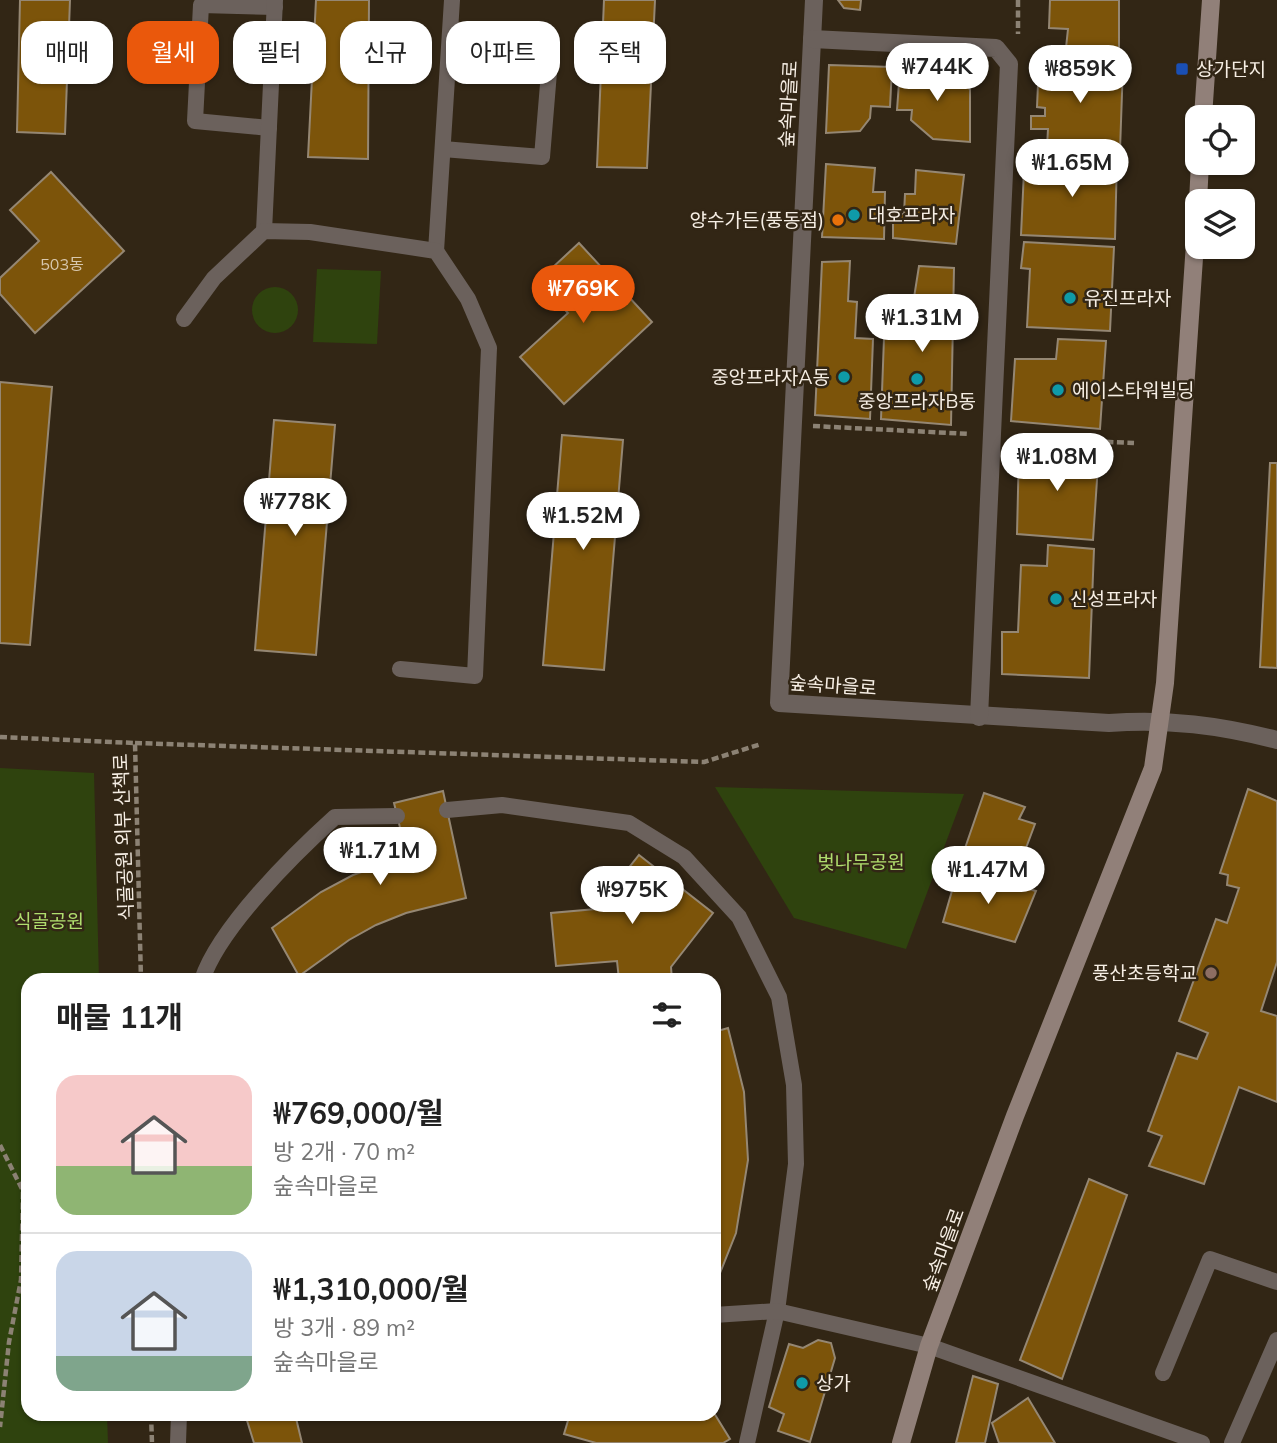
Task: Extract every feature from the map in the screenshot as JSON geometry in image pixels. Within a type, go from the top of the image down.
[{"type":"main road","points":[[1204,105],[1211,0]]},
{"type":"main road","name":"숲속마을로","points":[[901,1443],[929,1346],[1015,1116],[1134,822],[1153,768],[1166,670],[1194,259]]},
{"type":"street","points":[[812,39],[814,0]]},
{"type":"street","name":"숲속마을로","points":[[979,717],[1009,64],[996,48],[812,39],[779,703],[979,717],[1109,723],[1160,720],[1219,726],[1277,740]]},
{"type":"lane","points":[[400,669],[475,676],[489,348],[468,299],[436,251],[452,0]]},
{"type":"lane","points":[[184,319],[214,278],[264,231],[269,128],[275,4],[201,5],[195,121],[269,128]]},
{"type":"lane","points":[[443,149],[542,157],[548,84]]},
{"type":"lane","points":[[264,231],[310,232],[436,251]]},
{"type":"lane","points":[[447,810],[502,805],[629,823],[684,858],[739,918],[779,997],[794,1085],[796,1164],[777,1311],[747,1443]]},
{"type":"lane","points":[[206,973],[238,920],[306,844],[335,817],[397,816]]},
{"type":"lane","points":[[1163,1373],[1210,1259],[1277,1282]]},
{"type":"lane","points":[[721,1315],[777,1311],[929,1346],[1202,1443]]},
{"type":"lane","points":[[1232,1443],[1277,1340]]},
{"type":"lane","points":[[178,1443],[179,1421]]},
{"type":"path","points":[[1018,0],[1018,34]]},
{"type":"path","points":[[809,426],[970,434]]},
{"type":"path","points":[[1007,438],[1134,443]]},
{"type":"path","name":"식골공원 외부 산책로","points":[[0,737],[135,743],[141,973]]},
{"type":"path","points":[[135,743],[704,762],[761,744]]},
{"type":"path","points":[[0,1145],[21,1187]]},
{"type":"path","points":[[0,1427],[9,1342],[21,1285]]},
{"type":"path","points":[[0,1346],[9,1342]]},
{"type":"path","points":[[151,1421],[152,1443]]},
{"type":"green space","points":[[317,269],[381,271],[377,344],[313,342]]},
{"type":"green space","points":[[275,287],[291,294],[298,310],[291,326],[275,333],[259,326],[252,310],[259,294]]},
{"type":"green space","name":"식골공원","points":[[0,768],[94,773],[99,973],[21,973],[21,1421],[107,1421],[108,1443],[0,1443]]},
{"type":"green space","name":"벚나무공원","points":[[715,787],[964,794],[906,949],[794,918]]},
{"type":"building","points":[[20,0],[70,0],[69,21],[21,21],[21,84],[67,84],[65,134],[17,132]]},
{"type":"building","points":[[316,0],[369,0],[369,21],[340,21],[340,84],[368,84],[368,159],[308,157],[312,84],[326,84],[326,21],[315,21]]},
{"type":"building","points":[[604,0],[655,0],[654,21],[603,21]]},
{"type":"building","points":[[838,0],[861,0],[860,10],[844,8]]},
{"type":"building","points":[[1050,0],[1119,0],[1119,59],[1065,57],[1068,29],[1049,28]]},
{"type":"building","points":[[1039,62],[1123,65],[1120,150],[1047,147],[1048,129],[1031,129],[1031,116],[1045,116],[1045,108],[1037,107]]},
{"type":"building","points":[[829,65],[892,67],[890,107],[871,106],[870,118],[860,131],[826,133]]},
{"type":"building","points":[[900,69],[963,75],[970,90],[970,142],[933,139],[911,120],[912,110],[897,110]]},
{"type":"building","points":[[600,84],[651,84],[647,168],[597,167]]},
{"type":"building","points":[[1068,154],[1117,156],[1115,239],[1021,235],[1024,171],[1066,172]]},
{"type":"building","name":"대호프라자","points":[[826,164],[875,168],[873,192],[885,192],[884,239],[822,237]]},
{"type":"building","points":[[916,170],[964,175],[956,244],[893,238],[893,214],[904,214],[905,194],[915,194]]},
{"type":"building","points":[[51,172],[124,251],[35,333],[0,294],[0,278],[39,241],[10,210]]},
{"type":"building","name":"유진프라자","points":[[1024,242],[1114,247],[1110,331],[1027,327],[1030,269],[1021,268]]},
{"type":"building","points":[[579,243],[652,322],[564,404],[520,357],[568,313],[538,281]]},
{"type":"building","name":"중앙프라자A동","points":[[850,261],[848,301],[857,302],[855,338],[873,339],[870,419],[815,415],[822,262]]},
{"type":"building","name":"중앙프라자B동","points":[[919,266],[954,268],[951,425],[881,419],[884,338],[902,339],[904,304],[913,304]]},
{"type":"building","name":"에이스타워빌딩","points":[[1058,339],[1106,341],[1100,429],[1011,421],[1015,359],[1056,359]]},
{"type":"building","points":[[0,382],[52,387],[30,645],[0,643]]},
{"type":"building","points":[[274,420],[335,425],[316,655],[255,650]]},
{"type":"building","points":[[562,435],[623,440],[604,670],[543,665]]},
{"type":"building","points":[[1019,449],[1099,450],[1093,540],[1017,534]]},
{"type":"building","points":[[1270,463],[1277,463],[1277,668],[1260,667]]},
{"type":"building","name":"신성프라자","points":[[1048,545],[1094,549],[1089,678],[1002,674],[1002,632],[1018,632],[1021,565],[1047,566]]},
{"type":"building","points":[[1248,789],[1277,801],[1277,962],[1261,1011],[1277,1016],[1277,1102],[1239,1087],[1204,1184],[1149,1166],[1162,1136],[1148,1131],[1177,1053],[1197,1059],[1208,1033],[1179,1021],[1216,919],[1227,923],[1239,888],[1227,885],[1228,875],[1220,873]]},
{"type":"building","points":[[443,791],[466,898],[406,913],[376,925],[349,940],[303,973],[297,973],[272,928],[321,892],[353,875],[407,856],[394,803]]},
{"type":"building","points":[[984,793],[1025,807],[1019,819],[1035,824],[1017,872],[963,854]]},
{"type":"building","points":[[639,855],[713,913],[671,967],[671,973],[618,973],[617,961],[556,966],[551,913],[596,909]]},
{"type":"building","points":[[958,870],[1036,891],[1015,942],[943,922]]},
{"type":"building","points":[[728,1028],[744,1092],[748,1160],[736,1233],[721,1270],[721,1030]]},
{"type":"building","points":[[1089,1179],[1127,1195],[1062,1379],[1020,1360]]},
{"type":"building","name":"상가","points":[[818,1340],[831,1343],[835,1358],[810,1442],[778,1431],[784,1414],[769,1407],[789,1344],[803,1348]]},
{"type":"building","points":[[973,1376],[998,1384],[985,1443],[956,1443]]},
{"type":"building","points":[[1028,1398],[1055,1443],[999,1443],[992,1423]]},
{"type":"building","points":[[247,1421],[297,1421],[302,1443],[254,1443]]},
{"type":"building","points":[[568,1421],[719,1421],[730,1439],[723,1443],[596,1443],[564,1434]]},
{"type":"place","name":"상가단지","points":[[1182,69]]},
{"type":"place","name":"대호프라자","points":[[854,215]]},
{"type":"place","name":"양수가든(풍동점)","points":[[838,220]]},
{"type":"place","name":"유진프라자","points":[[1070,298]]},
{"type":"place","name":"중앙프라자A동","points":[[844,377]]},
{"type":"place","name":"중앙프라자B동","points":[[917,379]]},
{"type":"place","name":"에이스타워빌딩","points":[[1058,390]]},
{"type":"place","name":"신성프라자","points":[[1056,599]]},
{"type":"place","name":"풍산초등학교","points":[[1211,973]]},
{"type":"place","name":"상가","points":[[802,1383]]}]
